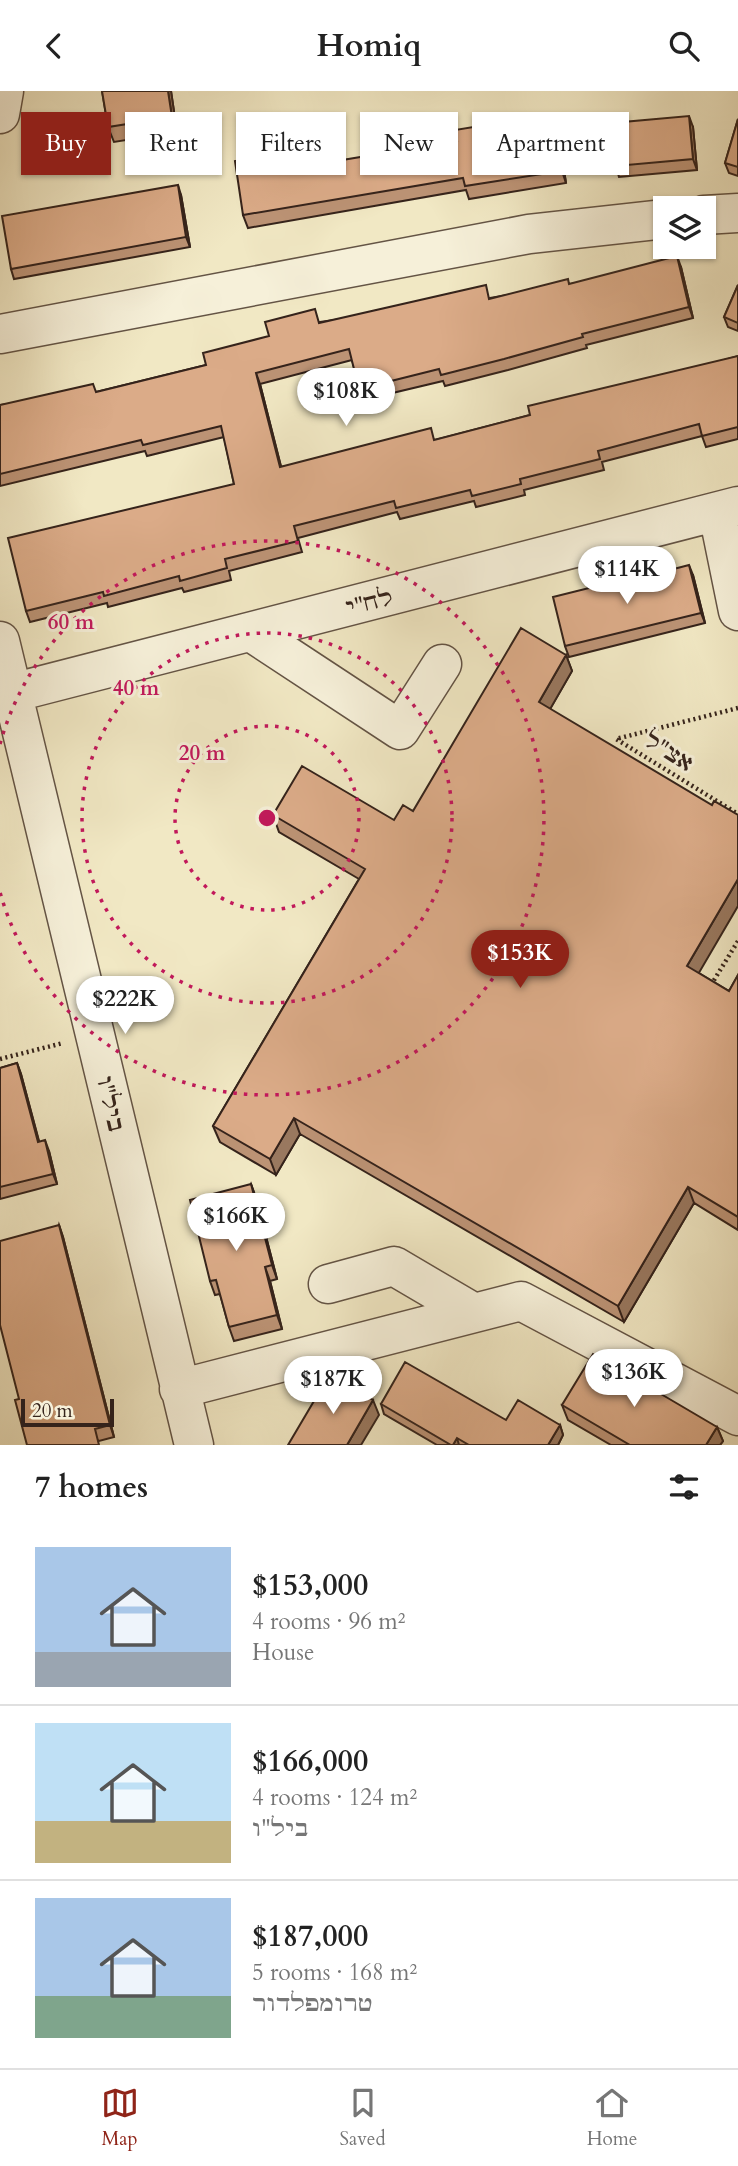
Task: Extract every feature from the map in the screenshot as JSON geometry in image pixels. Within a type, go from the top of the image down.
[{"type":"street","points":[[0,114],[4,91]]},
{"type":"street","points":[[716,214],[738,213]]},
{"type":"street","points":[[0,334],[529,235],[653,220]]},
{"type":"street","points":[[728,510],[738,611]]},
{"type":"street","name":"לח\"י","points":[[6,694],[728,510]]},
{"type":"street","points":[[251,632],[400,730],[442,664]]},
{"type":"street","name":"ביל\"ו","points":[[0,641],[6,694],[94,1034],[194,1445]]},
{"type":"street","points":[[328,1284],[394,1266],[474,1313]]},
{"type":"street","points":[[179,1389],[522,1301],[738,1416]]},
{"type":"path","name":"אצ\"ל","points":[[738,708],[617,739],[738,814]]},
{"type":"path","points":[[710,987],[738,941]]},
{"type":"path","points":[[0,1059],[94,1034]]},
{"type":"building","points":[[102,91],[168,91],[171,112],[125,112],[125,124],[111,127],[111,112],[106,112]]},
{"type":"building","points":[[689,116],[693,159],[629,165],[629,121]]},
{"type":"building","points":[[738,119],[738,167],[725,163]]},
{"type":"building","points":[[472,127],[472,175],[536,175],[465,186],[463,178],[243,215],[237,175],[346,175],[346,159],[360,157],[360,175],[458,175],[458,130]]},
{"type":"building","points":[[178,185],[186,237],[11,269],[2,216]]},
{"type":"building","points":[[665,259],[678,259],[689,307],[582,334],[583,337],[441,375],[439,369],[359,389],[349,349],[256,373],[280,467],[431,428],[434,440],[530,415],[528,406],[738,356],[738,427],[702,436],[699,424],[598,451],[600,459],[520,479],[521,484],[472,496],[470,490],[396,508],[394,501],[294,526],[298,541],[225,559],[227,568],[180,581],[179,576],[104,596],[103,592],[26,611],[8,538],[234,484],[221,426],[143,445],[141,440],[0,474],[0,405],[93,384],[96,392],[206,365],[203,353],[269,336],[265,322],[315,309],[319,323],[486,285],[489,299],[568,279],[569,284]]},
{"type":"building","points":[[738,285],[738,323],[724,317]]},
{"type":"building","points":[[689,565],[701,613],[565,646],[553,597],[597,586],[597,589]]},
{"type":"building","points":[[521,628],[566,655],[539,702],[712,805],[714,801],[738,815],[738,879],[687,966],[729,991],[738,975],[738,1217],[688,1187],[618,1306],[294,1118],[270,1159],[213,1126],[365,869],[273,815],[302,766],[394,820],[403,805],[413,811]]},
{"type":"building","points":[[17,1063],[38,1142],[45,1140],[53,1174],[0,1187],[0,1068]]},
{"type":"building","points":[[251,1184],[272,1265],[265,1267],[277,1315],[229,1327],[216,1280],[210,1281],[190,1200]]},
{"type":"building","points":[[59,1225],[110,1425],[95,1429],[99,1445],[27,1445],[15,1400],[19,1399],[0,1325],[0,1241]]},
{"type":"building","points":[[593,1354],[717,1427],[706,1445],[630,1445],[562,1405]]},
{"type":"building","points":[[405,1362],[506,1420],[518,1400],[560,1425],[548,1445],[469,1445],[457,1438],[451,1445],[381,1404]]},
{"type":"building","points":[[330,1374],[373,1400],[347,1445],[288,1445]]}]
